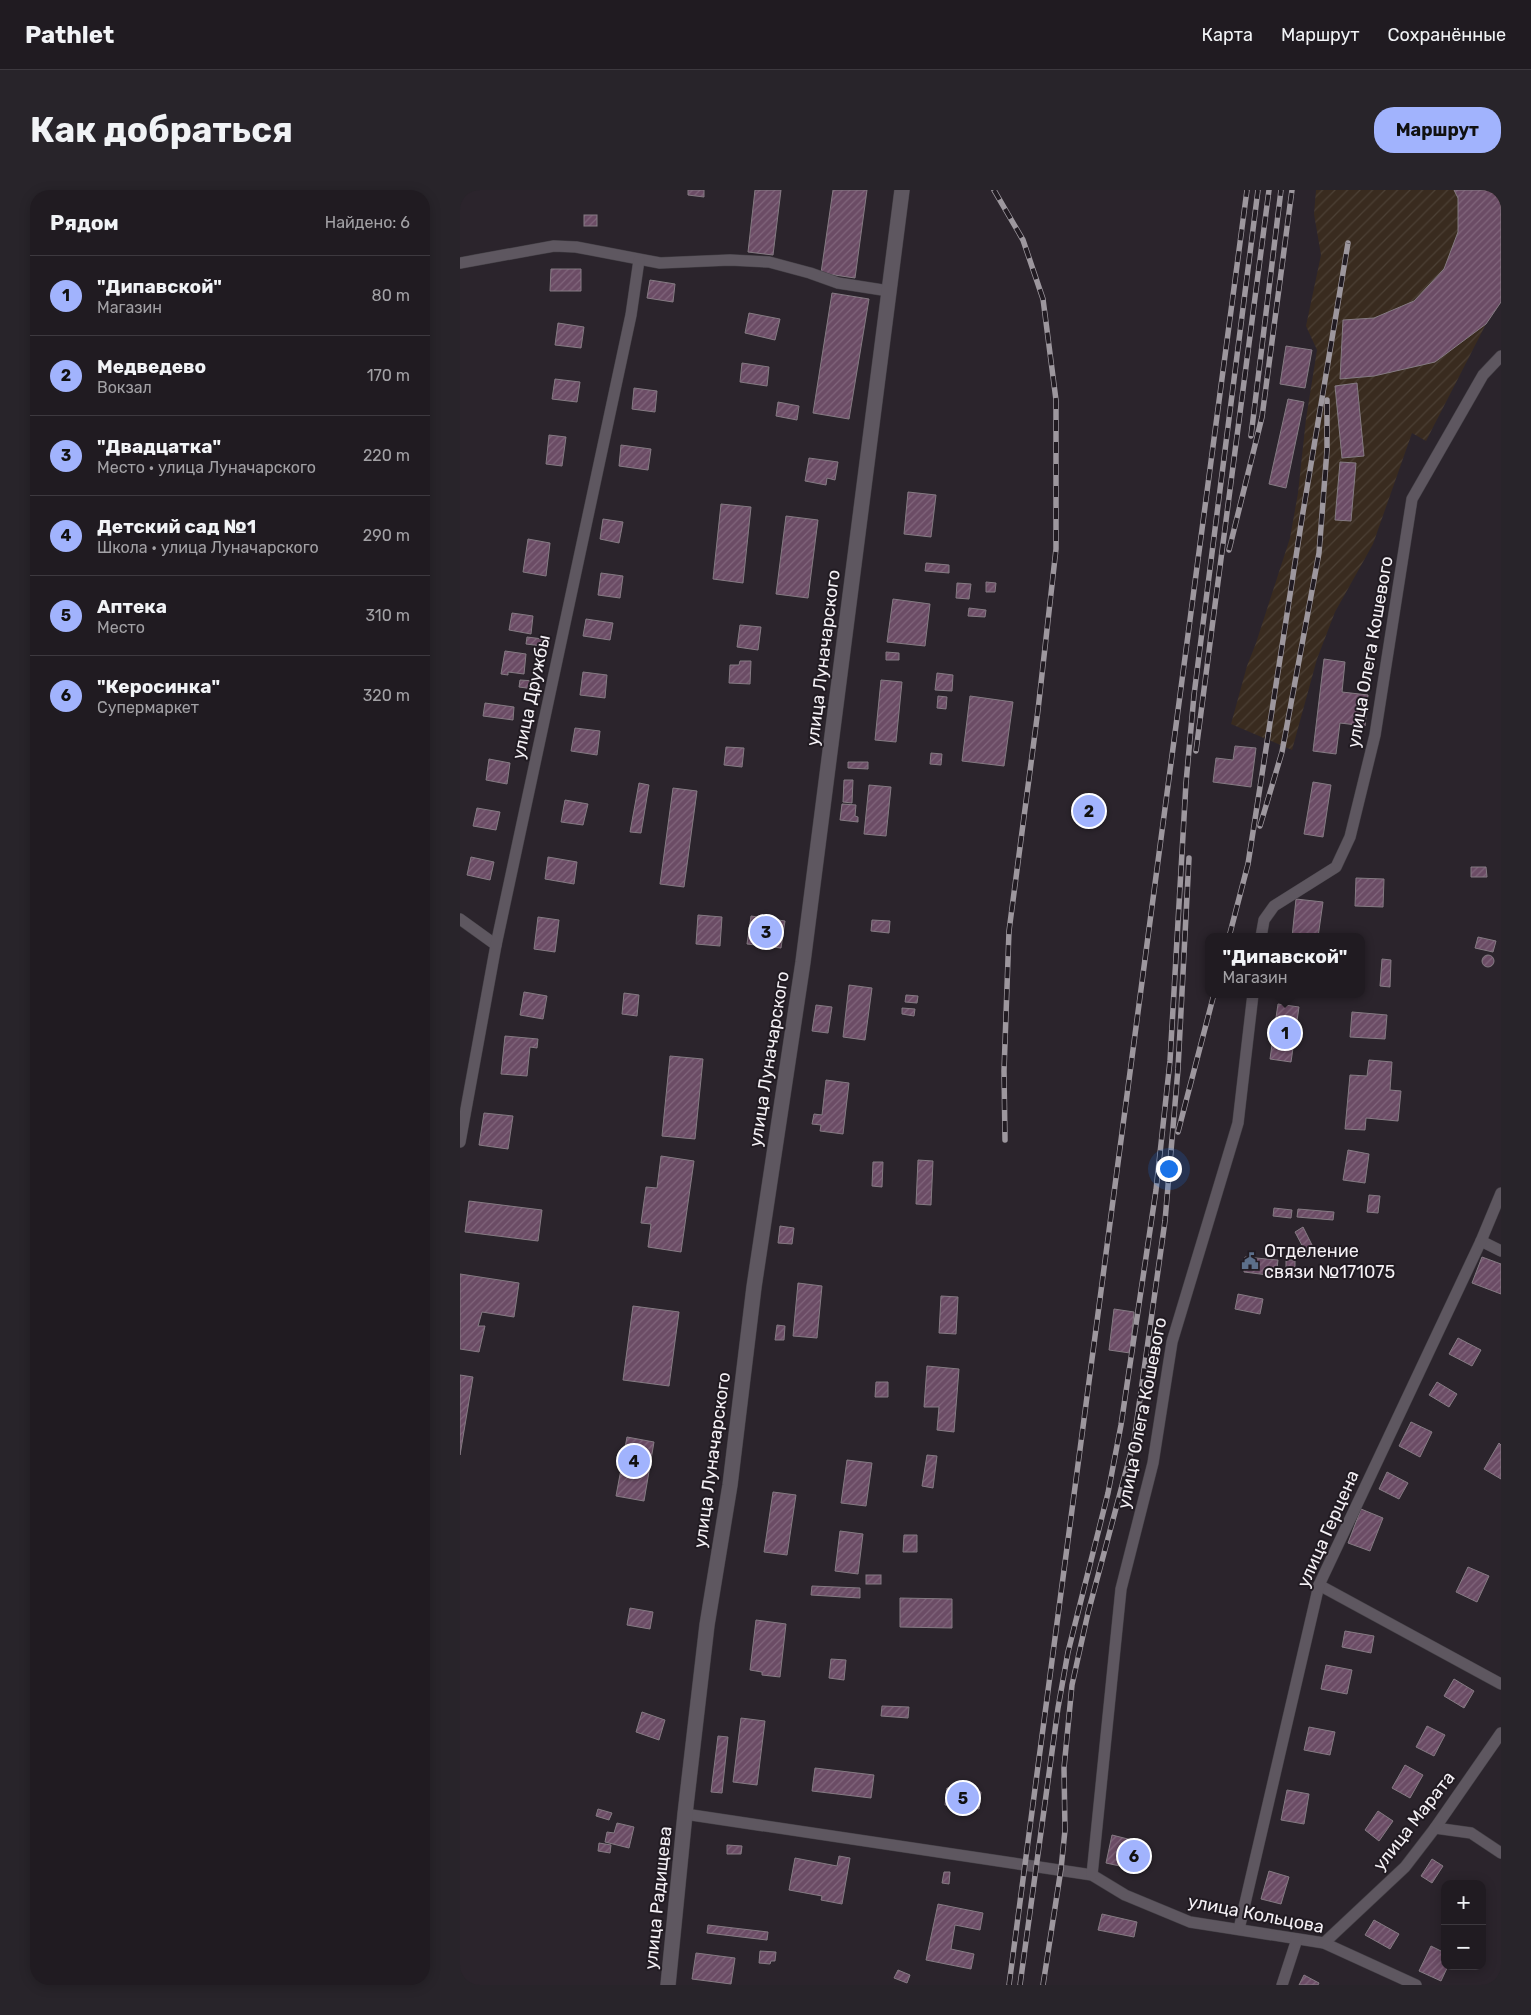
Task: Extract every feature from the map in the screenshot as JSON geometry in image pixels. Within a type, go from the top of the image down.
[{"type":"street","name":"улица Луначарского","points":[[685,1814],[707,1625],[730,1485],[754,1286],[803,962],[902,190]]},
{"type":"street","points":[[460,263],[554,246],[576,247],[660,263],[730,260],[769,262],[838,283],[889,291]]},
{"type":"street","name":"улица Дружбы","points":[[460,1142],[496,945],[629,325],[639,260]]},
{"type":"street","name":"улица Олега Кошевого","points":[[1262,933],[1264,920],[1274,906],[1336,867],[1350,837],[1375,735],[1412,499],[1483,375],[1501,356]]},
{"type":"street","points":[[460,919],[496,945]]},
{"type":"street","name":"улица Олега Кошевого","points":[[1092,1875],[1121,1589],[1153,1463],[1172,1342],[1238,1123],[1253,998]]},
{"type":"street","name":"улица Герцена","points":[[1239,1929],[1318,1585],[1481,1241],[1501,1193]]},
{"type":"street","points":[[1481,1241],[1501,1251]]},
{"type":"street","points":[[1318,1585],[1501,1684]]},
{"type":"street","name":"улица Марата","points":[[1324,1943],[1405,1867],[1435,1828],[1501,1732]]},
{"type":"street","points":[[685,1814],[1092,1875]]},
{"type":"street","name":"улица Радищева","points":[[668,1985],[685,1814]]},
{"type":"street","points":[[1435,1828],[1471,1833],[1501,1853]]},
{"type":"street","name":"улица Кольцова","points":[[1092,1875],[1125,1895],[1190,1922],[1324,1943],[1416,1985]]},
{"type":"street","points":[[1282,1985],[1297,1939]]},
{"type":"shaded area","points":[[1316,190],[1501,190],[1501,302],[1486,324],[1426,441],[1412,433],[1373,544],[1335,612],[1317,659],[1292,750],[1231,724],[1247,666],[1290,538],[1298,493],[1306,419],[1317,350],[1306,326],[1321,255],[1314,214]]},
{"type":"building","points":[[688,190],[704,190],[704,197],[688,195]]},
{"type":"building","points":[[755,190],[781,190],[773,255],[748,252]]},
{"type":"building","points":[[833,190],[867,190],[855,278],[821,273]]},
{"type":"building","points":[[1454,190],[1501,190],[1501,302],[1486,324],[1435,362],[1374,376],[1340,379],[1343,320],[1374,318],[1414,301],[1444,269],[1458,232],[1458,198]]},
{"type":"building","points":[[584,215],[597,215],[597,226],[584,226]]},
{"type":"building","points":[[551,269],[581,269],[581,291],[550,291]]},
{"type":"building","points":[[650,280],[675,284],[673,302],[647,298]]},
{"type":"building","points":[[832,293],[869,299],[849,419],[813,413]]},
{"type":"building","points":[[749,313],[780,319],[775,340],[745,333]]},
{"type":"building","points":[[558,323],[584,327],[581,348],[555,345]]},
{"type":"building","points":[[1286,346],[1312,350],[1305,388],[1280,384]]},
{"type":"building","points":[[742,363],[769,367],[767,386],[740,382]]},
{"type":"building","points":[[555,379],[580,382],[577,402],[552,399]]},
{"type":"building","points":[[1357,383],[1364,456],[1342,458],[1335,386]]},
{"type":"building","points":[[634,388],[657,391],[655,412],[632,409]]},
{"type":"building","points":[[1288,399],[1304,402],[1286,488],[1269,484]]},
{"type":"building","points":[[778,402],[799,406],[797,420],[776,416]]},
{"type":"building","points":[[549,435],[566,437],[562,466],[546,464]]},
{"type":"building","points":[[621,445],[651,449],[648,470],[619,466]]},
{"type":"building","points":[[809,458],[838,462],[835,480],[827,478],[826,485],[805,481]]},
{"type":"building","points":[[1340,462],[1356,463],[1351,521],[1335,520]]},
{"type":"building","points":[[908,492],[936,495],[931,537],[904,534]]},
{"type":"building","points":[[721,504],[751,507],[743,583],[713,579]]},
{"type":"building","points":[[786,516],[818,520],[808,598],[776,594]]},
{"type":"building","points":[[603,519],[623,522],[619,543],[600,539]]},
{"type":"building","points":[[528,539],[550,543],[546,576],[523,572]]},
{"type":"building","points":[[926,563],[949,565],[949,573],[925,571]]},
{"type":"building","points":[[601,573],[623,576],[620,598],[598,595]]},
{"type":"building","points":[[986,582],[996,583],[995,592],[986,592]]},
{"type":"building","points":[[957,583],[971,584],[969,599],[956,598]]},
{"type":"building","points":[[893,599],[930,604],[925,646],[887,642]]},
{"type":"building","points":[[969,608],[986,610],[985,617],[968,616]]},
{"type":"building","points":[[512,613],[533,616],[531,634],[509,630]]},
{"type":"building","points":[[586,619],[613,623],[610,640],[583,636]]},
{"type":"building","points":[[740,625],[761,627],[758,650],[737,647]]},
{"type":"building","points":[[527,637],[543,639],[542,646],[526,644]]},
{"type":"building","points":[[505,651],[526,654],[524,674],[508,672],[508,675],[501,674]]},
{"type":"building","points":[[886,652],[899,653],[899,660],[886,660]]},
{"type":"building","points":[[1324,659],[1345,662],[1342,692],[1368,695],[1365,726],[1340,723],[1336,754],[1313,751]]},
{"type":"building","points":[[740,661],[751,661],[750,684],[729,683],[730,665],[739,665]]},
{"type":"building","points":[[583,672],[607,675],[605,698],[580,695]]},
{"type":"building","points":[[937,673],[953,675],[952,691],[935,690]]},
{"type":"building","points":[[520,680],[535,681],[534,689],[519,687]]},
{"type":"building","points":[[881,680],[902,682],[896,742],[875,740]]},
{"type":"building","points":[[938,696],[947,697],[946,709],[937,708]]},
{"type":"building","points":[[970,696],[1013,702],[1004,766],[962,761]]},
{"type":"building","points":[[485,703],[514,707],[513,720],[483,716]]},
{"type":"building","points":[[575,728],[600,731],[597,755],[571,751]]},
{"type":"building","points":[[1235,746],[1256,748],[1251,787],[1213,782],[1216,758],[1233,760]]},
{"type":"building","points":[[726,747],[744,748],[742,767],[724,765]]},
{"type":"building","points":[[931,753],[942,754],[941,765],[930,764]]},
{"type":"building","points":[[489,759],[510,763],[507,784],[486,780]]},
{"type":"building","points":[[848,762],[868,762],[868,769],[848,768]]},
{"type":"building","points":[[844,780],[853,780],[852,803],[843,802]]},
{"type":"building","points":[[1313,782],[1331,785],[1323,837],[1304,834]]},
{"type":"building","points":[[639,783],[649,785],[641,833],[630,832]]},
{"type":"building","points":[[869,785],[891,787],[886,836],[864,834]]},
{"type":"building","points":[[673,788],[697,791],[684,887],[660,884]]},
{"type":"building","points":[[565,800],[588,804],[583,825],[561,822]]},
{"type":"building","points":[[842,804],[856,805],[855,816],[858,817],[858,822],[840,820]]},
{"type":"building","points":[[477,808],[500,812],[496,830],[473,826]]},
{"type":"building","points":[[471,857],[494,862],[490,880],[467,875]]},
{"type":"building","points":[[548,857],[577,862],[574,884],[545,879]]},
{"type":"building","points":[[1471,867],[1486,867],[1487,877],[1471,877]]},
{"type":"building","points":[[1356,878],[1384,879],[1383,907],[1355,906]]},
{"type":"building","points":[[1296,899],[1323,902],[1319,933],[1292,933]]},
{"type":"building","points":[[698,915],[722,917],[720,946],[696,944]]},
{"type":"building","points":[[751,916],[785,921],[781,948],[747,944]]},
{"type":"building","points":[[538,917],[559,920],[555,952],[534,949]]},
{"type":"building","points":[[872,920],[890,921],[889,933],[871,931]]},
{"type":"building","points":[[1478,937],[1496,941],[1493,952],[1475,948]]},
{"type":"building","points":[[1490,955],[1493,956],[1493,966],[1486,967],[1483,966],[1482,959],[1483,956]]},
{"type":"building","points":[[1382,959],[1391,960],[1390,987],[1380,986]]},
{"type":"building","points":[[849,985],[872,988],[865,1040],[843,1037]]},
{"type":"building","points":[[524,992],[547,996],[543,1019],[520,1015]]},
{"type":"building","points":[[624,993],[639,995],[637,1016],[622,1014]]},
{"type":"building","points":[[906,995],[918,996],[917,1003],[905,1002]]},
{"type":"building","points":[[1278,1004],[1299,1007],[1291,1062],[1270,1059]]},
{"type":"building","points":[[816,1005],[832,1007],[828,1033],[812,1031]]},
{"type":"building","points":[[902,1008],[915,1009],[914,1016],[902,1014]]},
{"type":"building","points":[[1352,1012],[1387,1015],[1385,1039],[1350,1037]]},
{"type":"building","points":[[505,1036],[538,1039],[537,1048],[530,1047],[527,1076],[501,1074]]},
{"type":"building","points":[[670,1056],[703,1059],[695,1139],[662,1136]]},
{"type":"building","points":[[1369,1060],[1392,1062],[1390,1090],[1401,1091],[1398,1121],[1366,1118],[1365,1130],[1345,1129],[1350,1075],[1367,1076]]},
{"type":"building","points":[[826,1080],[849,1083],[843,1134],[820,1131],[821,1125],[812,1124],[814,1114],[822,1115]]},
{"type":"building","points":[[484,1113],[513,1116],[508,1149],[479,1145]]},
{"type":"building","points":[[1348,1150],[1369,1154],[1365,1183],[1343,1180]]},
{"type":"building","points":[[661,1156],[694,1161],[681,1252],[648,1247],[651,1224],[641,1223],[646,1187],[657,1188]]},
{"type":"building","points":[[918,1160],[933,1161],[931,1205],[916,1204]]},
{"type":"building","points":[[873,1162],[883,1162],[882,1187],[872,1186]]},
{"type":"building","points":[[1369,1195],[1380,1196],[1378,1213],[1367,1212]]},
{"type":"building","points":[[469,1201],[542,1210],[538,1241],[465,1232]]},
{"type":"building","points":[[1274,1208],[1292,1210],[1291,1218],[1273,1216]]},
{"type":"building","points":[[1298,1209],[1334,1212],[1333,1220],[1297,1217]]},
{"type":"building","points":[[780,1226],[794,1228],[792,1244],[778,1243]]},
{"type":"building","points":[[1303,1227],[1313,1247],[1305,1251],[1295,1232]]},
{"type":"building","points":[[1329,1248],[1339,1250],[1338,1257],[1327,1255]]},
{"type":"building","points":[[1245,1257],[1278,1260],[1276,1276],[1244,1272]]},
{"type":"building","points":[[1482,1257],[1501,1264],[1501,1294],[1472,1283]]},
{"type":"building","points":[[1286,1260],[1295,1260],[1295,1270],[1286,1269]]},
{"type":"building","points":[[460,1274],[519,1283],[514,1317],[482,1312],[478,1326],[485,1326],[479,1352],[460,1349]]},
{"type":"building","points":[[798,1283],[822,1286],[817,1338],[793,1336]]},
{"type":"building","points":[[1238,1294],[1263,1299],[1260,1314],[1235,1309]]},
{"type":"building","points":[[941,1296],[958,1297],[956,1334],[939,1333]]},
{"type":"building","points":[[633,1306],[679,1312],[669,1386],[623,1380]]},
{"type":"building","points":[[1114,1309],[1134,1312],[1130,1353],[1109,1350]]},
{"type":"building","points":[[777,1325],[785,1326],[784,1340],[775,1340]]},
{"type":"building","points":[[1458,1338],[1481,1350],[1472,1366],[1449,1354]]},
{"type":"building","points":[[927,1366],[959,1369],[954,1432],[937,1430],[939,1407],[924,1407]]},
{"type":"building","points":[[460,1375],[473,1377],[460,1455]]},
{"type":"building","points":[[876,1382],[888,1382],[888,1397],[875,1397]]},
{"type":"building","points":[[1437,1382],[1457,1394],[1449,1407],[1429,1395]]},
{"type":"building","points":[[1411,1422],[1432,1432],[1420,1457],[1399,1446]]},
{"type":"building","points":[[627,1437],[654,1442],[644,1501],[616,1496]]},
{"type":"building","points":[[1499,1443],[1501,1445],[1501,1479],[1484,1469]]},
{"type":"building","points":[[927,1455],[937,1456],[933,1488],[922,1486]]},
{"type":"building","points":[[847,1460],[872,1463],[866,1506],[841,1503]]},
{"type":"building","points":[[1387,1472],[1408,1483],[1399,1499],[1379,1489]]},
{"type":"building","points":[[773,1492],[796,1495],[787,1555],[764,1552]]},
{"type":"building","points":[[1361,1509],[1383,1518],[1370,1551],[1348,1543]]},
{"type":"building","points":[[840,1531],[863,1534],[858,1574],[835,1571]]},
{"type":"building","points":[[904,1535],[917,1535],[917,1552],[903,1552]]},
{"type":"building","points":[[1468,1567],[1489,1576],[1477,1602],[1456,1592]]},
{"type":"building","points":[[866,1575],[881,1575],[881,1584],[866,1584]]},
{"type":"building","points":[[812,1586],[860,1588],[860,1598],[811,1595]]},
{"type":"building","points":[[900,1598],[952,1599],[952,1628],[900,1627]]},
{"type":"building","points":[[630,1608],[653,1612],[650,1629],[627,1625]]},
{"type":"building","points":[[756,1620],[786,1624],[780,1677],[762,1675],[762,1672],[750,1670]]},
{"type":"building","points":[[1345,1631],[1374,1636],[1371,1653],[1342,1647]]},
{"type":"building","points":[[831,1659],[846,1660],[844,1680],[829,1678]]},
{"type":"building","points":[[1326,1665],[1352,1670],[1347,1694],[1321,1689]]},
{"type":"building","points":[[1454,1679],[1474,1691],[1464,1708],[1444,1696]]},
{"type":"building","points":[[882,1706],[909,1707],[908,1718],[881,1716]]},
{"type":"building","points":[[642,1712],[665,1720],[659,1740],[636,1732]]},
{"type":"building","points":[[741,1718],[765,1721],[757,1785],[733,1782]]},
{"type":"building","points":[[1427,1726],[1445,1735],[1434,1756],[1416,1747]]},
{"type":"building","points":[[1309,1727],[1335,1732],[1330,1755],[1304,1750]]},
{"type":"building","points":[[718,1736],[728,1737],[722,1793],[711,1792]]},
{"type":"building","points":[[1405,1765],[1423,1775],[1410,1798],[1392,1788]]},
{"type":"building","points":[[815,1768],[874,1775],[871,1798],[812,1791]]},
{"type":"building","points":[[947,1788],[981,1792],[979,1809],[945,1805]]},
{"type":"building","points":[[1287,1790],[1309,1794],[1304,1824],[1281,1820]]},
{"type":"building","points":[[598,1809],[612,1813],[609,1820],[596,1816]]},
{"type":"building","points":[[1378,1811],[1393,1821],[1379,1841],[1365,1830]]},
{"type":"building","points":[[617,1823],[634,1827],[629,1848],[605,1842],[607,1832],[614,1833]]},
{"type":"building","points":[[1112,1835],[1136,1841],[1129,1868],[1106,1863]]},
{"type":"building","points":[[599,1843],[611,1845],[610,1853],[598,1851]]},
{"type":"building","points":[[727,1845],[742,1846],[741,1854],[727,1854]]},
{"type":"building","points":[[839,1856],[850,1858],[842,1904],[821,1900],[822,1896],[789,1890],[795,1858],[837,1866]]},
{"type":"building","points":[[1432,1859],[1443,1866],[1432,1883],[1421,1876]]},
{"type":"building","points":[[1269,1871],[1289,1877],[1281,1904],[1261,1899]]},
{"type":"building","points":[[944,1872],[950,1872],[949,1884],[942,1883]]},
{"type":"building","points":[[938,1904],[983,1913],[980,1930],[955,1925],[951,1949],[974,1954],[971,1969],[926,1960]]},
{"type":"building","points":[[1102,1914],[1137,1922],[1134,1937],[1098,1930]]},
{"type":"building","points":[[1374,1920],[1399,1934],[1390,1949],[1365,1935]]},
{"type":"building","points":[[708,1925],[768,1932],[767,1940],[707,1933]]},
{"type":"building","points":[[1431,1946],[1441,1951],[1441,1970],[1446,1970],[1441,1981],[1419,1971]]},
{"type":"building","points":[[760,1951],[776,1952],[775,1961],[771,1961],[770,1964],[759,1963]]},
{"type":"building","points":[[696,1953],[735,1958],[731,1984],[692,1979]]},
{"type":"building","points":[[898,1970],[910,1975],[907,1983],[894,1978]]},
{"type":"building","points":[[1304,1975],[1319,1983],[1318,1985],[1299,1985]]},
{"type":"railway","points":[[994,190],[1023,240],[1043,299],[1056,400],[1056,549],[1038,710],[1009,931],[1004,1071],[1005,1140]]},
{"type":"railway","points":[[1009,1985],[1247,190]]},
{"type":"railway","points":[[1020,1985],[1058,1708],[1068,1652],[1108,1493],[1121,1425],[1156,1190],[1170,1061],[1186,783],[1194,695],[1258,190]]},
{"type":"railway","points":[[1196,751],[1269,190]]},
{"type":"railway","points":[[1251,436],[1281,190]]},
{"type":"railway","points":[[1229,550],[1262,417],[1292,190]]},
{"type":"railway","points":[[1230,933],[1248,864],[1302,518],[1348,243]]},
{"type":"railway","points":[[1260,826],[1282,752],[1319,553],[1327,450],[1327,400]]},
{"type":"railway","points":[[1043,1985],[1061,1869],[1065,1830],[1064,1768],[1072,1685],[1088,1613],[1134,1441],[1165,1221],[1178,1069],[1189,858]]},
{"type":"railway","points":[[1178,1132],[1213,998]]},
{"type":"place","name":"Медведево","points":[[1089,811]]},
{"type":"place","name":"\"Двадцатка\"","points":[[766,932]]},
{"type":"place","name":"\"Дипавской\"","points":[[1285,1033]]},
{"type":"place","name":"Отделение связи №171075","points":[[1250,1261]]},
{"type":"place","name":"Детский сад №1","points":[[634,1461]]},
{"type":"place","name":"Аптека","points":[[963,1798]]},
{"type":"place","name":"\"Керосинка\"","points":[[1134,1856]]}]
